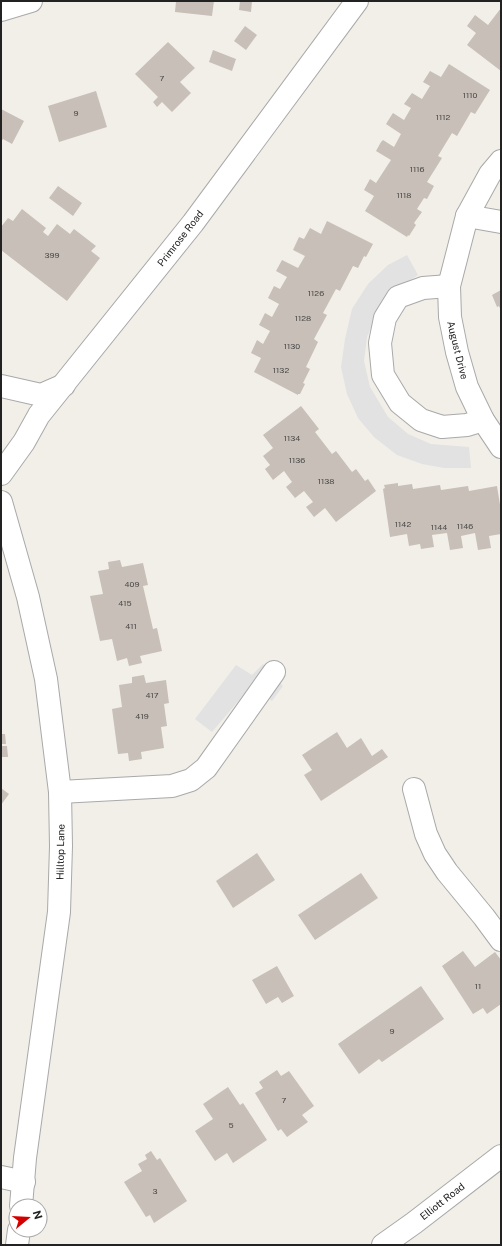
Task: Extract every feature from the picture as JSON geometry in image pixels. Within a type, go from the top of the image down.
[{"type":"street","points":[[1,10],[32,1]]},
{"type":"street","name":"Primrose Road","points":[[1,474],[24,442],[39,415],[193,223],[357,1]]},
{"type":"street","name":"August Drive","points":[[501,161],[490,174],[466,216],[449,286],[450,317],[457,352],[467,387],[483,420],[501,447]]},
{"type":"street","points":[[466,216],[501,222]]},
{"type":"street","points":[[449,286],[423,288],[398,297],[385,318],[380,343],[383,375],[400,403],[421,420],[442,427],[467,425],[483,420]]},
{"type":"street","points":[[1,386],[21,392],[41,395],[65,384]]},
{"type":"street","name":"Hilltop Lane","points":[[1,502],[28,597],[46,679],[60,792],[61,846],[59,912],[25,1158],[22,1198]]},
{"type":"street","points":[[60,792],[172,786],[191,780],[206,768],[274,672]]},
{"type":"street","points":[[414,789],[426,834],[435,854],[447,872],[501,940]]},
{"type":"street","name":"Elliott Road","points":[[383,1245],[501,1156]]},
{"type":"street","points":[[1,1177],[24,1182]]},
{"type":"shaded area","points":[[407,255],[418,275],[398,288],[380,307],[367,337],[364,361],[370,387],[388,417],[408,434],[431,444],[469,447],[471,468],[444,468],[422,464],[397,455],[374,437],[358,418],[347,394],[341,367],[345,339],[352,309],[368,284],[388,265]]},
{"type":"shaded area","points":[[263,664],[283,686],[272,701],[252,685],[212,732],[195,719],[236,665],[252,675]]},
{"type":"building","points":[[176,1],[214,1],[212,16],[175,12]]},
{"type":"building","points":[[240,1],[252,1],[251,12],[239,10]]},
{"type":"building","points":[[501,8],[501,71],[467,45],[476,33],[467,26],[475,15],[488,25]]},
{"type":"building","points":[[245,26],[257,35],[246,50],[234,41]]},
{"type":"building","points":[[168,42],[195,68],[180,82],[191,93],[172,112],[162,102],[157,107],[153,102],[158,97],[135,74]]},
{"type":"building","points":[[213,50],[236,59],[232,71],[209,62]]},
{"type":"building","points":[[449,64],[490,90],[475,114],[471,112],[457,136],[452,133],[438,156],[442,158],[427,182],[434,186],[427,199],[424,198],[417,209],[422,212],[414,223],[416,225],[407,237],[365,211],[374,196],[364,190],[370,179],[376,183],[391,160],[376,151],[381,142],[383,140],[394,147],[401,134],[386,124],[393,113],[404,120],[411,108],[404,104],[412,93],[422,99],[430,86],[423,82],[430,71],[441,77]]},
{"type":"building","points":[[96,91],[107,127],[59,142],[48,106]]},
{"type":"building","points":[[1,109],[24,121],[12,144],[3,139],[1,142]]},
{"type":"building","points":[[58,186],[82,203],[73,216],[49,198]]},
{"type":"building","points":[[22,209],[46,228],[43,232],[48,236],[57,224],[70,234],[74,229],[96,246],[91,251],[100,258],[67,301],[1,250],[1,227],[8,218],[13,221]]},
{"type":"building","points":[[327,221],[373,244],[366,257],[364,256],[358,268],[353,266],[340,291],[336,289],[323,313],[327,315],[314,339],[318,342],[306,367],[310,369],[303,383],[305,384],[298,395],[254,372],[261,358],[251,353],[257,340],[263,344],[270,331],[259,325],[265,313],[272,317],[279,304],[268,298],[274,286],[280,289],[287,277],[276,271],[282,260],[298,268],[305,256],[293,250],[299,237],[304,239],[310,228],[321,234]]},
{"type":"building","points":[[501,290],[501,311],[499,306],[497,307],[492,295]]},
{"type":"building","points":[[301,406],[319,429],[315,432],[332,454],[336,451],[352,472],[356,469],[365,481],[368,479],[376,491],[336,522],[325,508],[314,517],[306,507],[313,502],[304,491],[295,498],[286,487],[292,482],[284,471],[273,480],[265,469],[270,465],[263,456],[273,448],[263,435]]},
{"type":"building","points":[[398,483],[398,486],[412,484],[413,489],[440,485],[441,490],[468,486],[469,491],[497,486],[501,511],[501,534],[489,536],[491,548],[478,550],[475,533],[461,536],[463,548],[450,550],[447,533],[432,535],[434,547],[421,549],[420,544],[409,546],[407,534],[390,537],[383,489],[385,488],[384,485]]},
{"type":"building","points":[[120,560],[122,567],[143,563],[148,585],[143,586],[153,629],[157,628],[162,651],[140,656],[142,663],[129,666],[127,658],[117,661],[112,639],[100,641],[90,596],[103,594],[98,571],[109,569],[108,562]]},
{"type":"building","points":[[144,675],[146,683],[166,680],[169,703],[164,704],[167,726],[161,727],[164,748],[141,752],[142,759],[129,761],[128,753],[118,754],[112,709],[122,707],[119,685],[132,683],[132,677]]},
{"type":"building","points":[[337,732],[347,748],[361,738],[372,756],[382,749],[388,757],[321,801],[304,775],[312,770],[302,755]]},
{"type":"building","points":[[1,734],[5,734],[6,744],[1,744]]},
{"type":"building","points":[[1,746],[7,746],[8,757],[1,757]]},
{"type":"building","points":[[1,788],[9,794],[1,805]]},
{"type":"building","points":[[257,853],[275,880],[233,908],[216,881]]},
{"type":"building","points":[[361,873],[378,898],[315,940],[298,915]]},
{"type":"building","points":[[463,951],[475,967],[495,952],[501,960],[501,1004],[487,1014],[483,1008],[473,1014],[442,966]]},
{"type":"building","points":[[277,966],[294,996],[282,1003],[278,997],[266,1004],[252,980]]},
{"type":"building","points":[[421,986],[444,1019],[382,1062],[379,1059],[359,1074],[338,1044]]},
{"type":"building","points":[[277,1070],[281,1076],[289,1071],[314,1106],[302,1115],[308,1122],[287,1137],[281,1129],[278,1131],[255,1093],[263,1088],[259,1082]]},
{"type":"building","points":[[228,1087],[240,1105],[243,1103],[267,1140],[233,1163],[227,1153],[215,1161],[195,1131],[213,1119],[203,1104]]},
{"type":"building","points":[[151,1151],[157,1160],[160,1158],[187,1201],[154,1223],[150,1215],[146,1217],[124,1182],[142,1171],[138,1164],[147,1159],[145,1155]]}]
